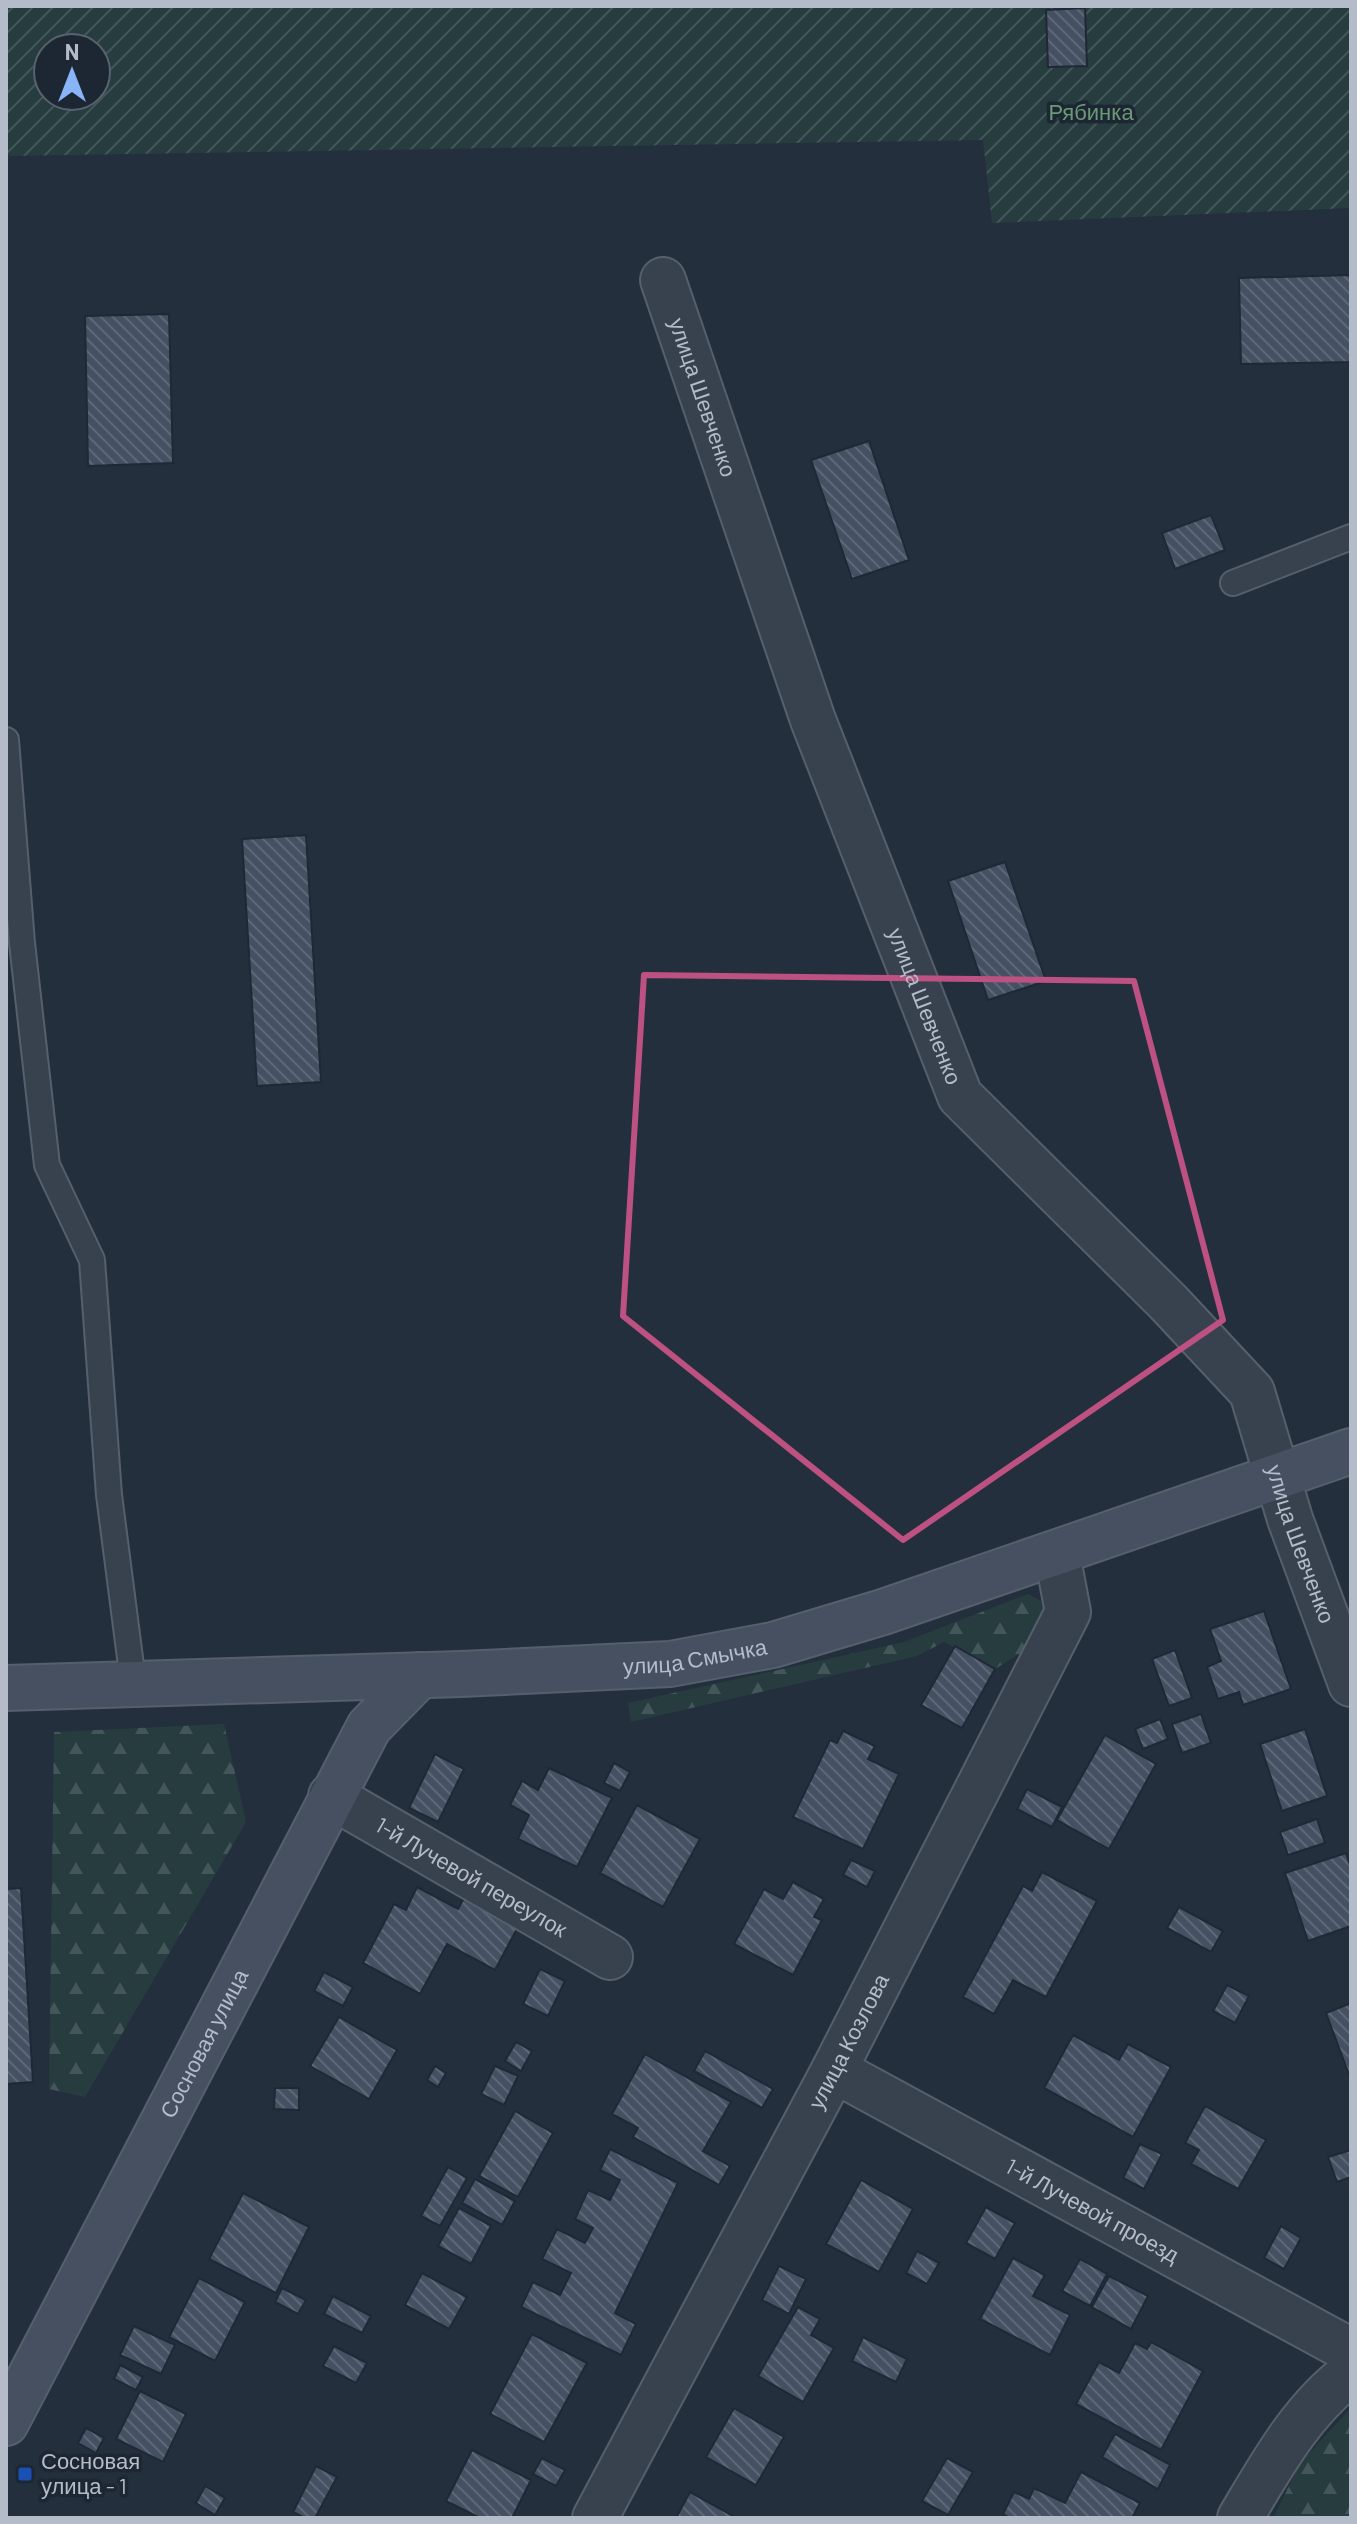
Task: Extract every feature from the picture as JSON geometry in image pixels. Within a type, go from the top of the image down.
[{"type":"street","name":"улица Шевченко","points":[[663,280],[813,720],[960,1096],[1168,1302],[1252,1392],[1351,1684]]},
{"type":"street","name":"улица Смычка","points":[[6,1688],[133,1681],[420,1675],[670,1664],[773,1645],[1057,1554],[1351,1451]]},
{"type":"street","name":"улица Козлова","points":[[595,2518],[834,2070],[1068,1612],[1057,1554]]},
{"type":"street","name":"Сосновая улица","points":[[6,2423],[369,1727],[420,1675]]},
{"type":"street","name":"1-й Лучевой переулок","points":[[331,1796],[610,1957]]},
{"type":"street","name":"1-й Лучевой проезд","points":[[834,2070],[1351,2351]]},
{"type":"street","points":[[1240,2518],[1293,2435],[1326,2392],[1351,2373]]},
{"type":"lane","points":[[1233,583],[1351,537]]},
{"type":"lane","points":[[6,740],[22,943],[47,1165],[92,1260],[109,1495],[133,1681]]},
{"type":"highlighted area","points":[[644,975],[1134,981],[1223,1320],[903,1540],[623,1316]]},
{"type":"green space","name":"Рябинка","points":[[6,6],[1351,6],[1351,208],[992,223],[983,140],[6,156]]},
{"type":"green space","points":[[1028,1594],[1048,1605],[1034,1645],[995,1669],[944,1642],[917,1656],[631,1722],[628,1703],[904,1642]]},
{"type":"green space","points":[[224,1724],[246,1822],[85,2097],[49,2089],[54,1732]]},
{"type":"green space","points":[[1351,2408],[1351,2518],[1273,2518],[1301,2462]]},
{"type":"building","points":[[1085,8],[1087,66],[1048,67],[1046,10]]},
{"type":"building","points":[[1351,275],[1351,362],[1241,364],[1239,278]]},
{"type":"building","points":[[169,314],[173,463],[88,466],[85,316]]},
{"type":"building","points":[[869,441],[909,560],[852,579],[811,460]]},
{"type":"building","points":[[1211,515],[1225,550],[1175,569],[1162,533]]},
{"type":"building","points":[[306,835],[321,1082],[257,1086],[242,839]]},
{"type":"building","points":[[1005,862],[1046,981],[988,1000],[948,881]]},
{"type":"building","points":[[1264,1611],[1291,1689],[1243,1705],[1239,1692],[1218,1699],[1207,1667],[1221,1661],[1210,1629]]},
{"type":"building","points":[[955,1646],[995,1669],[962,1728],[921,1705]]},
{"type":"building","points":[[1175,1650],[1192,1698],[1169,1706],[1152,1659]]},
{"type":"building","points":[[1201,1714],[1211,1743],[1182,1753],[1172,1724]]},
{"type":"building","points":[[1160,1719],[1168,1739],[1143,1749],[1135,1729]]},
{"type":"building","points":[[1305,1729],[1327,1796],[1282,1811],[1260,1744]]},
{"type":"building","points":[[843,1731],[875,1746],[868,1759],[899,1774],[863,1849],[793,1817],[830,1740],[837,1743]]},
{"type":"building","points":[[1105,1735],[1156,1764],[1109,1849],[1057,1820]]},
{"type":"building","points":[[435,1754],[464,1769],[438,1822],[409,1808]]},
{"type":"building","points":[[614,1763],[630,1772],[620,1791],[604,1783]]},
{"type":"building","points":[[549,1768],[612,1798],[577,1867],[518,1839],[529,1815],[510,1805],[522,1781],[538,1790]]},
{"type":"building","points":[[1027,1789],[1062,1807],[1052,1827],[1017,1809]]},
{"type":"building","points":[[637,1805],[700,1839],[663,1907],[600,1873]]},
{"type":"building","points":[[1317,1819],[1325,1843],[1288,1855],[1280,1832]]},
{"type":"building","points":[[1346,1853],[1351,1868],[1351,1926],[1308,1941],[1285,1873]]},
{"type":"building","points":[[851,1860],[875,1871],[867,1887],[843,1875]]},
{"type":"building","points":[[1042,1872],[1097,1901],[1046,1997],[1013,1980],[994,2014],[963,1997],[1023,1886],[1032,1891]]},
{"type":"building","points":[[793,1882],[824,1899],[814,1917],[822,1920],[793,1975],[734,1944],[764,1889],[783,1899]]},
{"type":"building","points":[[417,1887],[458,1909],[464,1898],[518,1927],[495,1970],[447,1944],[420,1994],[363,1963],[394,1904],[406,1910]]},
{"type":"building","points":[[21,1888],[33,2082],[6,2084],[6,1889]]},
{"type":"building","points":[[1179,1907],[1223,1931],[1211,1952],[1167,1928]]},
{"type":"building","points":[[540,1969],[565,1981],[548,2016],[523,2004]]},
{"type":"building","points":[[324,1972],[353,1987],[343,2006],[314,1991]]},
{"type":"building","points":[[1227,1985],[1249,1996],[1235,2023],[1213,2011]]},
{"type":"building","points":[[1351,2003],[1351,2080],[1326,2013]]},
{"type":"building","points":[[339,2017],[397,2050],[369,2099],[310,2066]]},
{"type":"building","points":[[1073,2035],[1119,2060],[1128,2044],[1171,2067],[1133,2137],[1044,2088]]},
{"type":"building","points":[[516,2042],[532,2051],[521,2071],[505,2061]]},
{"type":"building","points":[[705,2051],[773,2089],[762,2108],[694,2071]]},
{"type":"building","points":[[645,2054],[731,2102],[703,2151],[730,2166],[719,2185],[633,2137],[638,2128],[612,2114]]},
{"type":"building","points":[[435,2066],[446,2073],[438,2087],[427,2080]]},
{"type":"building","points":[[495,2066],[518,2076],[504,2105],[481,2094]]},
{"type":"building","points":[[275,2088],[299,2088],[299,2110],[274,2109]]},
{"type":"building","points":[[1205,2106],[1266,2140],[1238,2189],[1191,2164],[1199,2150],[1185,2143]]},
{"type":"building","points":[[515,2111],[553,2133],[518,2197],[479,2176]]},
{"type":"building","points":[[1140,2144],[1162,2154],[1144,2189],[1123,2178]]},
{"type":"building","points":[[610,2149],[678,2183],[615,2313],[636,2324],[621,2355],[521,2307],[533,2282],[560,2295],[571,2273],[542,2259],[557,2229],[585,2243],[593,2228],[575,2219],[588,2190],[610,2200],[620,2180],[600,2170]]},
{"type":"building","points":[[1351,2150],[1351,2177],[1337,2182],[1328,2157]]},
{"type":"building","points":[[448,2167],[467,2178],[440,2226],[421,2216]]},
{"type":"building","points":[[475,2179],[515,2201],[502,2225],[462,2203]]},
{"type":"building","points":[[861,2180],[913,2209],[879,2272],[826,2244]]},
{"type":"building","points":[[243,2193],[309,2227],[276,2293],[209,2259]]},
{"type":"building","points":[[986,2207],[1015,2223],[995,2259],[966,2243]]},
{"type":"building","points":[[459,2208],[491,2226],[471,2264],[438,2246]]},
{"type":"building","points":[[1281,2226],[1301,2238],[1284,2269],[1264,2258]]},
{"type":"building","points":[[917,2251],[939,2263],[927,2284],[906,2273]]},
{"type":"building","points":[[1013,2258],[1045,2275],[1033,2296],[1070,2315],[1050,2355],[980,2319]]},
{"type":"building","points":[[1080,2259],[1107,2274],[1090,2306],[1062,2291]]},
{"type":"building","points":[[779,2266],[806,2279],[789,2314],[762,2300]]},
{"type":"building","points":[[422,2273],[467,2297],[449,2329],[405,2305]]},
{"type":"building","points":[[1109,2276],[1148,2296],[1131,2329],[1092,2307]]},
{"type":"building","points":[[199,2278],[245,2302],[215,2361],[169,2337]]},
{"type":"building","points":[[282,2288],[306,2300],[298,2314],[275,2302]]},
{"type":"building","points":[[333,2296],[371,2316],[362,2333],[324,2314]]},
{"type":"building","points":[[798,2307],[820,2319],[811,2335],[834,2348],[803,2402],[758,2376]]},
{"type":"building","points":[[134,2326],[175,2345],[161,2374],[120,2355]]},
{"type":"building","points":[[532,2334],[587,2363],[544,2442],[490,2414]]},
{"type":"building","points":[[863,2337],[907,2359],[896,2382],[852,2361]]},
{"type":"building","points":[[1151,2342],[1203,2371],[1161,2450],[1076,2404],[1099,2362],[1119,2373],[1135,2343],[1147,2349]]},
{"type":"building","points":[[334,2346],[367,2363],[356,2383],[323,2366]]},
{"type":"building","points":[[120,2365],[143,2377],[136,2390],[114,2379]]},
{"type":"building","points":[[140,2391],[186,2414],[163,2462],[116,2439]]},
{"type":"building","points":[[734,2408],[784,2437],[756,2485],[706,2457]]},
{"type":"building","points":[[86,2428],[104,2438],[96,2453],[78,2443]]},
{"type":"building","points":[[1115,2434],[1170,2465],[1158,2489],[1102,2457]]},
{"type":"building","points":[[472,2450],[531,2480],[512,2518],[480,2518],[446,2501]]},
{"type":"building","points":[[542,2458],[565,2470],[556,2486],[533,2474]]},
{"type":"building","points":[[947,2458],[973,2472],[948,2515],[922,2501]]},
{"type":"building","points":[[316,2466],[337,2477],[315,2518],[305,2518],[293,2512]]},
{"type":"building","points":[[1081,2472],[1140,2503],[1132,2518],[1010,2518],[1003,2514],[1014,2492],[1029,2499],[1034,2488],[1065,2503]]},
{"type":"building","points":[[205,2486],[225,2498],[215,2515],[196,2503]]},
{"type":"building","points":[[690,2492],[737,2518],[676,2518]]},
{"type":"place","name":"Сосновая улица - 1","points":[[25,2474]]}]
